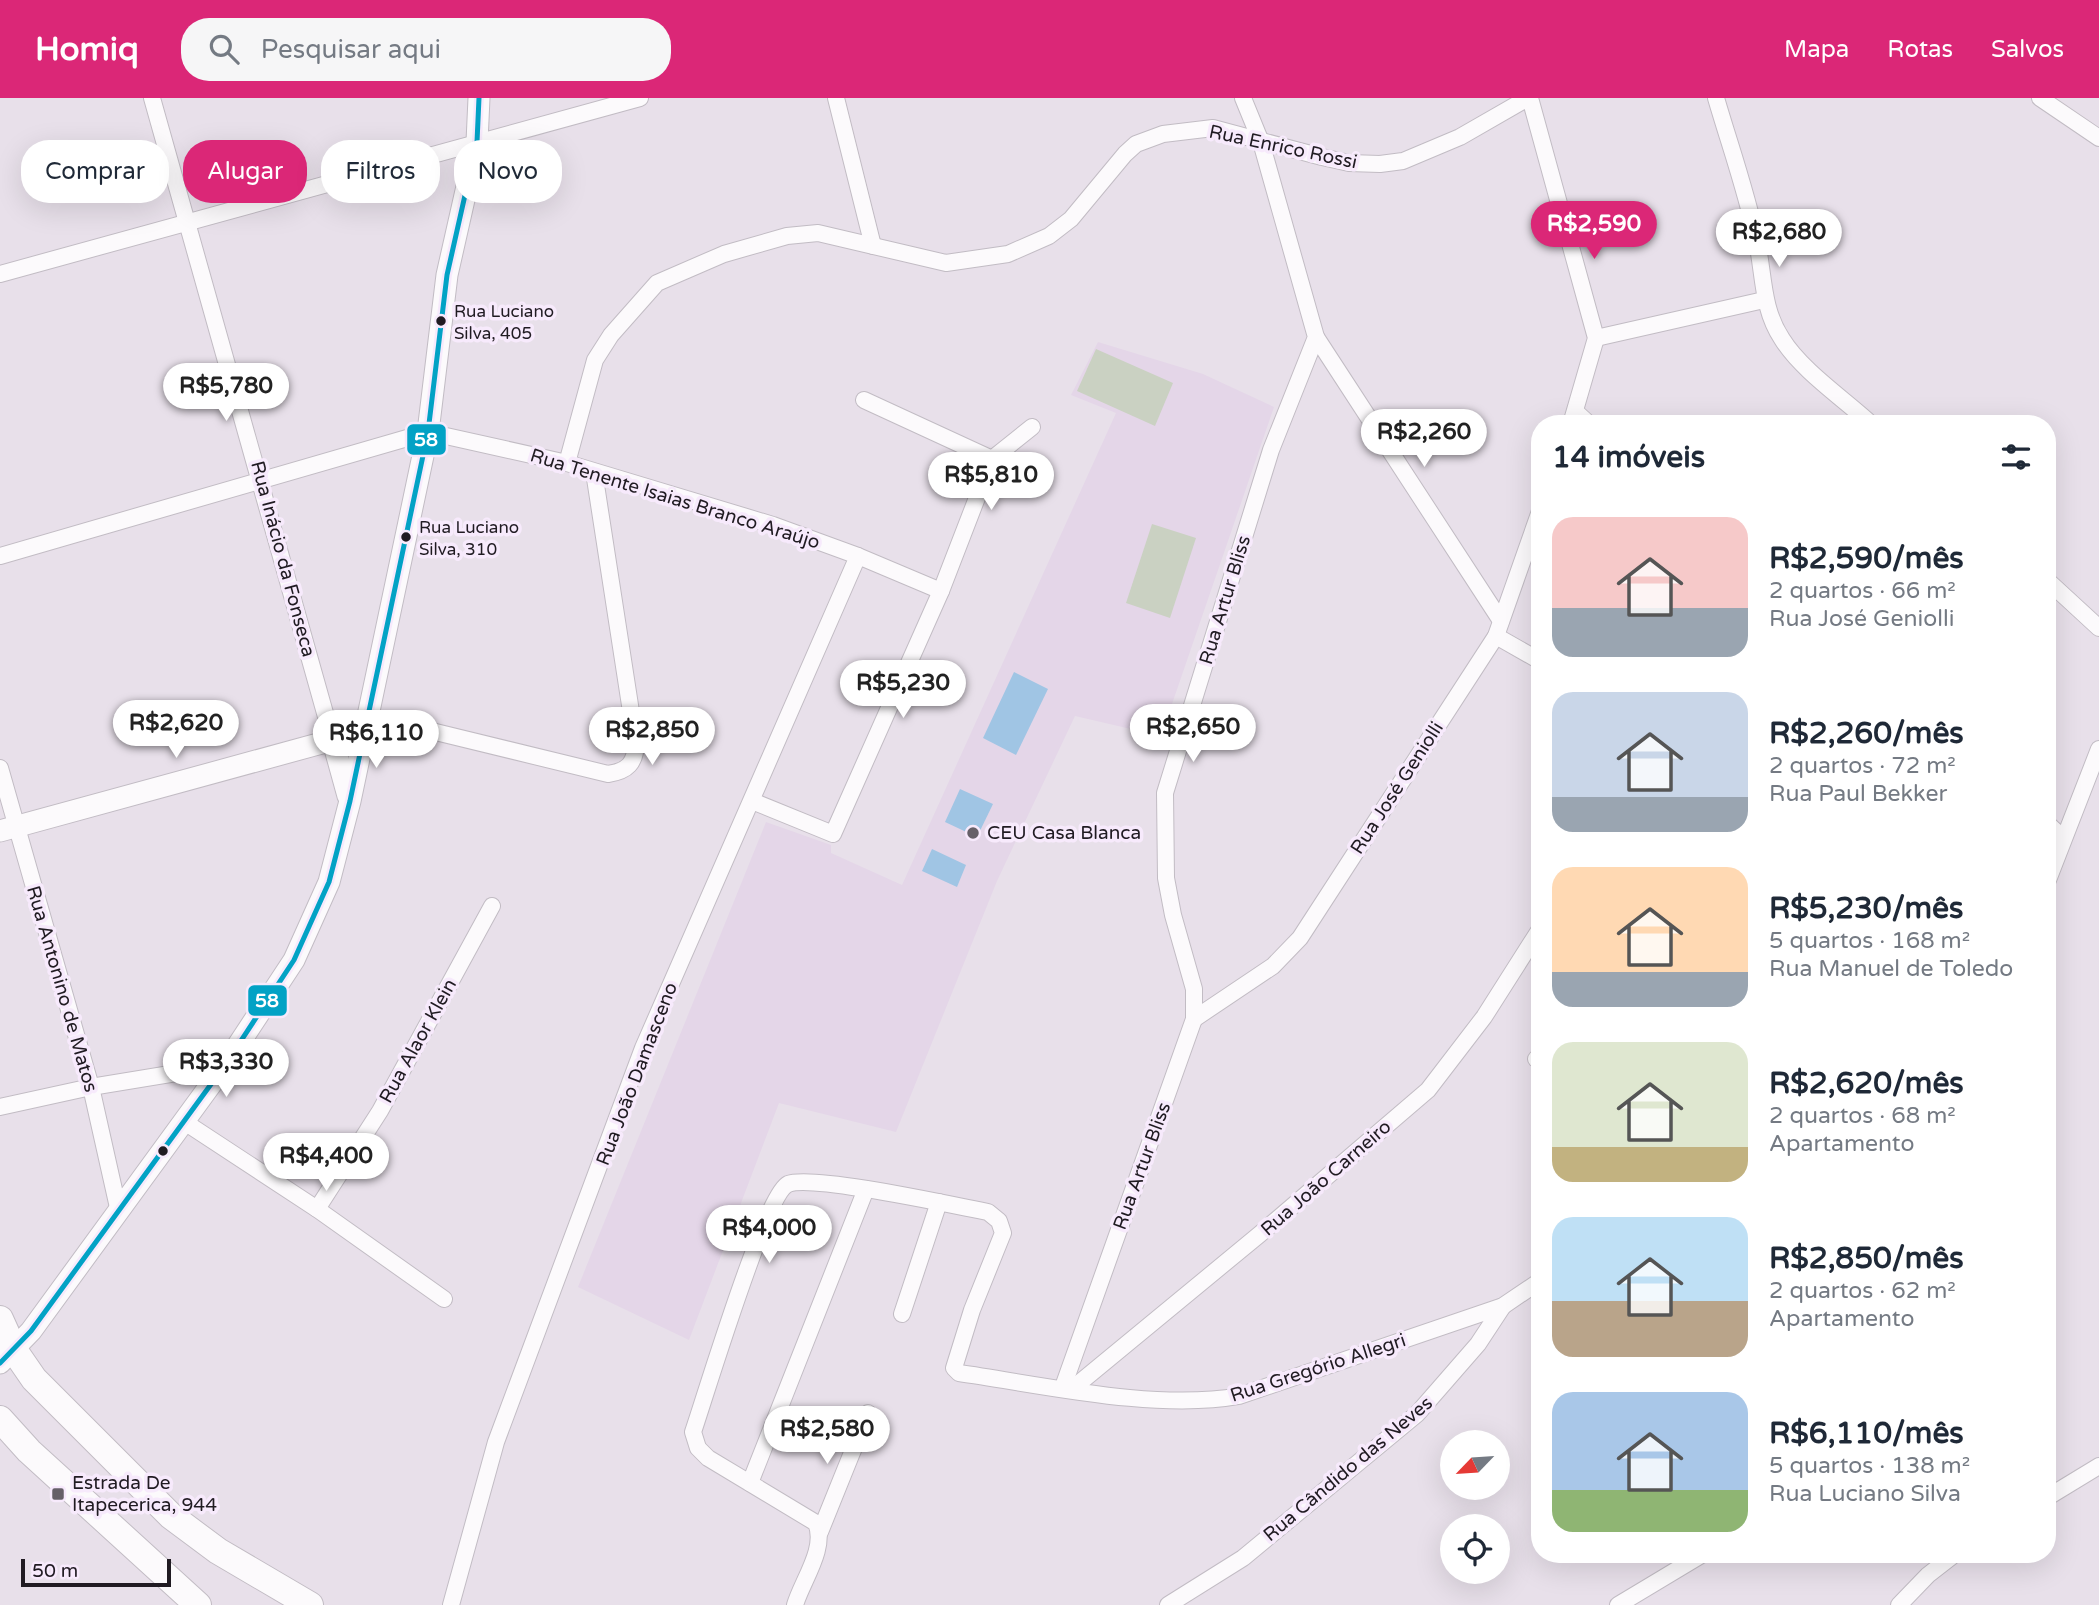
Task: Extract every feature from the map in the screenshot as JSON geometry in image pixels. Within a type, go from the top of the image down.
[{"type":"main road","points":[[0,1319],[5,1356],[34,1378],[171,1516],[218,1551],[310,1605]]},
{"type":"main road","points":[[0,1419],[29,1451],[192,1604]]},
{"type":"street","name":"Rua Inácio da Fonseca","points":[[152,98],[332,738]]},
{"type":"street","points":[[477,140],[479,98]]},
{"type":"street","points":[[484,140],[640,98]]},
{"type":"street","points":[[836,98],[873,246]]},
{"type":"street","points":[[1243,98],[1261,142],[1316,337],[1498,628],[1531,654]]},
{"type":"street","points":[[1529,98],[1596,338],[1575,415]]},
{"type":"street","name":"Rua Enrico Rossi","points":[[567,463],[595,360],[611,335],[657,282],[724,254],[787,236],[818,233],[946,263],[1007,254],[1049,236],[1071,219],[1114,165],[1136,144],[1163,134],[1213,128],[1349,163],[1380,164],[1403,161],[1460,137],[1529,98]]},
{"type":"street","points":[[1716,98],[1748,203],[1757,243],[1764,300],[1775,328],[1791,352],[1861,415]]},
{"type":"street","points":[[2040,98],[2099,138]]},
{"type":"street","points":[[0,274],[454,148]]},
{"type":"street","points":[[5,1356],[119,1212],[225,1065],[295,960],[329,881],[349,801],[428,432],[447,275],[463,203]]},
{"type":"street","points":[[1596,338],[1764,300]]},
{"type":"street","name":"Rua Artur Bliss","points":[[1068,1388],[1194,1019],[1194,989],[1173,915],[1166,878],[1165,793],[1271,450],[1316,337]]},
{"type":"street","points":[[864,400],[992,459]]},
{"type":"street","points":[[752,801],[833,834],[941,592],[992,459],[1032,427]]},
{"type":"street","name":"Rua Tenente Isaias Branco Araújo","points":[[0,556],[428,432],[567,463],[774,525],[859,556],[941,592]]},
{"type":"street","points":[[8,829],[332,738],[411,726],[608,774],[625,770],[636,759],[636,744],[594,472]]},
{"type":"street","name":"Rua José Geniolli","points":[[1194,1019],[1273,966],[1300,938],[1498,628],[1531,537]]},
{"type":"street","name":"Rua João Damasceno","points":[[451,1605],[496,1441],[643,1048],[859,556]]},
{"type":"street","points":[[2056,589],[2099,628]]},
{"type":"street","points":[[332,738],[349,801]]},
{"type":"street","points":[[2056,855],[2099,749]]},
{"type":"street","name":"Rua Antonino de Matos","points":[[0,768],[8,829],[91,1087],[119,1212]]},
{"type":"street","points":[[2056,831],[2062,837]]},
{"type":"street","name":"Rua Alaor Klein","points":[[317,1209],[380,1111],[492,906]]},
{"type":"street","name":"Rua João Carneiro","points":[[1068,1388],[1270,1225],[1428,1090],[1484,1017],[1531,943]]},
{"type":"street","points":[[0,1107],[91,1087],[225,1065]]},
{"type":"street","points":[[183,1121],[317,1209],[444,1299]]},
{"type":"street","points":[[820,1532],[816,1523],[708,1458],[698,1448],[693,1432],[762,1228],[779,1192],[788,1184],[804,1182],[866,1189],[939,1202],[902,1314]]},
{"type":"street","points":[[750,1483],[866,1189]]},
{"type":"street","name":"Rua Gregório Allegri","points":[[939,1202],[988,1212],[999,1221],[1003,1233],[954,1362],[954,1368],[959,1373],[1068,1388],[1202,1401],[1239,1396],[1503,1306],[1531,1287]]},
{"type":"street","name":"Rua Cândido das Neves","points":[[1168,1605],[1243,1558],[1417,1414],[1478,1344],[1503,1306]]},
{"type":"street","points":[[794,1605],[818,1546],[820,1532],[869,1413]]},
{"type":"street","points":[[2056,1492],[2099,1466]]},
{"type":"street","points":[[1618,1605],[1688,1563]]},
{"type":"street","points":[[1899,1605],[1943,1563]]},
{"type":"shaded area","name":"CEU Casa Blanca","points":[[1098,342],[1203,374],[1274,407],[1161,736],[1075,716],[997,881],[896,1132],[779,1103],[689,1340],[578,1287],[766,822],[831,845],[831,853],[902,885],[1116,413],[1071,395]]},
{"type":"green space","points":[[1096,349],[1173,383],[1155,426],[1077,391]]},
{"type":"green space","points":[[1152,524],[1196,538],[1170,618],[1126,603]]},
{"type":"water","points":[[1014,672],[1048,689],[1016,755],[983,738]]},
{"type":"water","points":[[960,789],[993,804],[977,837],[945,822]]},
{"type":"water","points":[[932,849],[966,865],[957,887],[922,871]]},
{"type":"transit line","name":"58","points":[[0,1363],[31,1331],[225,1065],[294,960],[329,882],[350,801],[428,432],[447,275],[477,142],[479,98]]},
{"type":"place","name":"Rua Luciano Silva, 405","points":[[441,321]]},
{"type":"place","name":"Rua Luciano Silva, 310","points":[[406,537]]},
{"type":"place","name":"CEU Casa Blanca","points":[[973,833]]},
{"type":"place","name":"Estrada De Itapecerica, 944","points":[[58,1494]]}]
